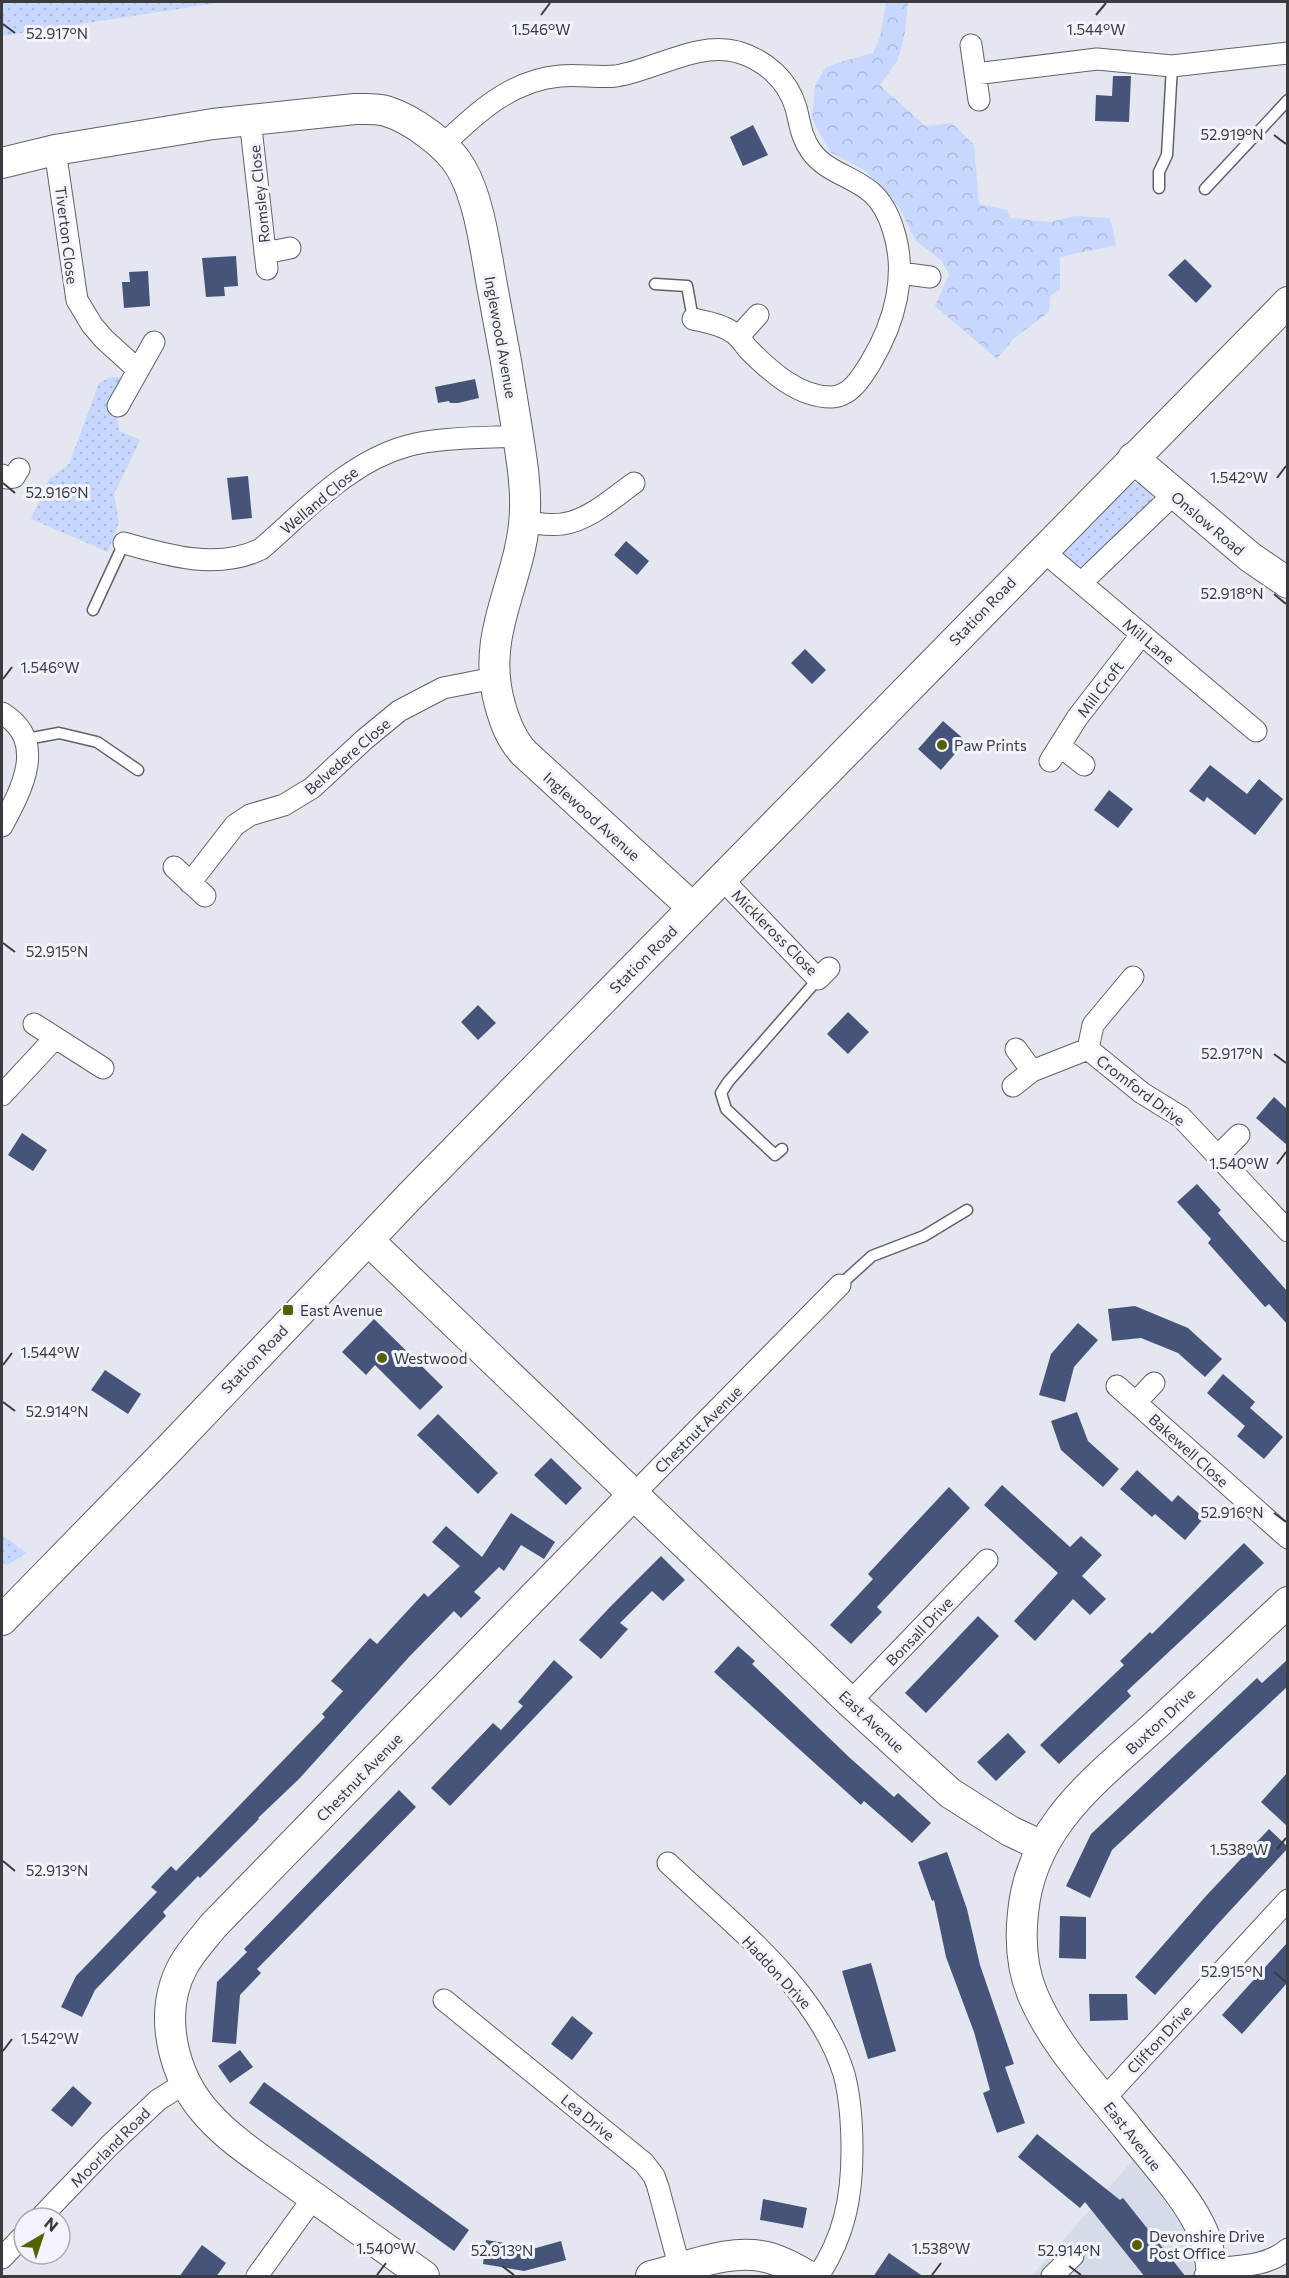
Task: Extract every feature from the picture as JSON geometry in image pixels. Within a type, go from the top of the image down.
[{"type":"street","points":[[971,45],[979,100]]},
{"type":"street","points":[[442,146],[500,97],[532,81],[561,75],[616,76],[708,51],[739,52],[766,66],[785,84],[792,95],[804,140],[818,159],[825,166],[867,189],[881,204],[891,223],[898,246],[900,273],[891,318],[875,355],[854,386],[839,396],[824,396],[795,387],[772,371],[726,328],[693,319]]},
{"type":"street","points":[[975,74],[1097,59],[1172,66],[1287,53]]},
{"type":"street","name":"Inglewood Avenue","points":[[2,163],[56,150],[250,119],[347,109],[376,109],[402,119],[442,146],[462,168],[478,217],[504,344],[524,480],[524,522],[511,583],[497,628],[493,659],[494,678],[503,716],[516,744],[524,753],[693,908]]},
{"type":"street","name":"Romsley Close","points":[[250,119],[266,261],[290,248]]},
{"type":"street","name":"Tiverton Close","points":[[56,150],[77,300],[92,325],[104,339],[137,369]]},
{"type":"street","points":[[900,273],[930,277]]},
{"type":"street","name":"Station Road","points":[[8,1601],[368,1240],[1287,302]]},
{"type":"street","points":[[738,337],[758,315]]},
{"type":"street","points":[[118,406],[154,342]]},
{"type":"street","name":"Welland Close","points":[[124,543],[167,555],[199,559],[226,559],[249,555],[261,549],[341,479],[368,461],[408,445],[518,436]]},
{"type":"street","name":"Onslow Road","points":[[1133,458],[1250,557],[1287,583]]},
{"type":"street","points":[[524,522],[549,525],[575,521],[612,500],[634,483]]},
{"type":"street","points":[[1081,583],[1174,494]]},
{"type":"street","name":"Mill Lane","points":[[1042,550],[1256,731]]},
{"type":"street","name":"Mill Croft","points":[[1084,765],[1055,754],[1077,718],[1142,634]]},
{"type":"street","name":"Belvedere Close","points":[[174,867],[198,889],[209,861],[235,825],[250,815],[284,805],[312,789],[365,739],[399,711],[443,688],[494,678]]},
{"type":"street","points":[[2,713],[16,721],[27,739],[28,754],[20,793],[2,826]]},
{"type":"street","name":"Mickleross Close","points":[[721,878],[824,973]]},
{"type":"street","name":"Cromford Drive","points":[[1088,1049],[1093,1025],[1132,977]]},
{"type":"street","points":[[34,1024],[103,1068]]},
{"type":"street","points":[[2,1095],[55,1038]]},
{"type":"street","points":[[1016,1049],[1032,1071]]},
{"type":"street","name":"Cromford Drive","points":[[1013,1086],[1032,1071],[1088,1049]]},
{"type":"street","name":"Cromford Drive","points":[[1088,1049],[1142,1093],[1181,1117],[1287,1232]]},
{"type":"street","points":[[1218,1156],[1239,1136]]},
{"type":"street","name":"East Avenue","points":[[368,1240],[850,1702],[950,1793],[1010,1832],[1041,1846],[1030,1874],[1024,1900],[1021,1931],[1023,1957],[1031,1991],[1044,2020],[1062,2047],[1200,2224],[1210,2274]]},
{"type":"street","name":"Chestnut Avenue","points":[[424,2277],[223,2129],[208,2115],[185,2083],[176,2063],[172,2043],[171,2014],[179,1975],[192,1952],[252,1885],[840,1285]]},
{"type":"street","points":[[1136,1402],[1154,1383]]},
{"type":"street","name":"Bakewell Close","points":[[1117,1386],[1287,1538]]},
{"type":"street","name":"Bonsall Drive","points":[[850,1702],[987,1560]]},
{"type":"street","name":"Buxton Drive","points":[[1041,1846],[1059,1818],[1077,1798],[1287,1602]]},
{"type":"street","name":"Haddon Drive","points":[[668,1863],[785,1976],[813,2009],[838,2059],[848,2092],[851,2114],[850,2189],[842,2229],[834,2251],[818,2277]]},
{"type":"street","name":"Clifton Drive","points":[[1104,2099],[1287,1900]]},
{"type":"street","name":"Lea Drive","points":[[444,2000],[644,2163],[654,2176],[658,2187],[680,2269]]},
{"type":"street","name":"Moorland Road","points":[[51,2206],[109,2145],[158,2100],[185,2083]]},
{"type":"street","points":[[257,2277],[314,2197]]},
{"type":"street","points":[[1210,2274],[1272,2259],[1287,2249]]},
{"type":"street","points":[[651,2277],[717,2258],[748,2254],[785,2263],[808,2277]]},
{"type":"street","points":[[1052,2277],[1073,2256]]},
{"type":"lane","points":[[1159,188],[1159,172],[1167,155],[1172,66]]},
{"type":"lane","points":[[1205,189],[1287,100]]},
{"type":"lane","points":[[655,284],[687,286],[693,319]]},
{"type":"lane","points":[[93,610],[124,543]]},
{"type":"lane","points":[[27,739],[59,733],[97,742],[138,770]]},
{"type":"lane","points":[[782,1149],[775,1155],[726,1109],[721,1093],[728,1082],[824,973]]},
{"type":"lane","points":[[840,1285],[872,1256],[924,1236],[967,1210]]},
{"type":"shaded area","points":[[1134,2159],[1195,2244],[1194,2276],[1032,2276]]},
{"type":"green space","points":[[2,2],[224,2],[2,36]]},
{"type":"green space","points":[[886,2],[908,2],[905,32],[898,60],[880,85],[925,126],[952,123],[974,145],[979,204],[1007,210],[1010,218],[1050,222],[1075,216],[1110,218],[1116,245],[1060,257],[1060,290],[1051,295],[1049,312],[1013,339],[997,359],[935,306],[949,274],[941,260],[916,241],[899,207],[866,171],[830,152],[812,119],[815,86],[825,68],[873,53],[880,37]]},
{"type":"green space","points":[[111,377],[123,378],[113,401],[120,431],[140,440],[114,494],[119,522],[108,552],[31,519],[49,479],[69,464],[99,383]]},
{"type":"green space","points":[[1141,484],[1151,490],[1152,500],[1090,562],[1078,567],[1072,564],[1065,557],[1062,548],[1119,485]]},
{"type":"green space","points":[[2,1535],[27,1553],[7,1565],[2,1563]]},
{"type":"building","points":[[1113,76],[1131,76],[1129,122],[1095,121],[1096,95],[1112,96]]},
{"type":"building","points":[[753,125],[768,155],[743,166],[730,137]]},
{"type":"building","points":[[236,256],[238,286],[224,287],[225,296],[206,297],[202,258]]},
{"type":"building","points":[[1185,259],[1212,286],[1196,303],[1168,275]]},
{"type":"building","points":[[148,271],[150,306],[124,308],[122,282],[130,282],[129,272]]},
{"type":"building","points":[[475,379],[479,398],[458,403],[449,401],[438,403],[435,387]]},
{"type":"building","points":[[248,476],[252,518],[232,520],[227,478]]},
{"type":"building","points":[[626,541],[649,561],[637,575],[614,555]]},
{"type":"building","points":[[805,649],[826,670],[812,684],[791,663]]},
{"type":"building","name":"Paw Prints","points":[[943,721],[966,741],[941,770],[918,749]]},
{"type":"building","points":[[1210,765],[1247,794],[1259,779],[1283,799],[1255,835],[1207,797],[1204,802],[1189,791]]},
{"type":"building","points":[[1109,790],[1133,809],[1118,828],[1094,810]]},
{"type":"building","points":[[478,1005],[496,1023],[478,1040],[461,1022]]},
{"type":"building","points":[[848,1012],[869,1032],[848,1054],[827,1034]]},
{"type":"building","points":[[1274,1097],[1287,1109],[1287,1145],[1256,1118]]},
{"type":"building","points":[[22,1133],[47,1150],[33,1171],[8,1155]]},
{"type":"building","points":[[1197,1184],[1221,1210],[1218,1213],[1287,1291],[1287,1324],[1269,1304],[1265,1307],[1208,1243],[1211,1239],[1177,1202]]},
{"type":"building","points":[[1135,1306],[1188,1328],[1222,1359],[1205,1377],[1178,1353],[1141,1338],[1112,1341],[1108,1309]]},
{"type":"building","name":"Westwood","points":[[374,1319],[443,1387],[420,1410],[375,1365],[366,1375],[342,1352]]},
{"type":"building","points":[[1078,1323],[1098,1340],[1074,1367],[1065,1402],[1039,1395],[1051,1354]]},
{"type":"building","points":[[105,1370],[141,1394],[128,1414],[91,1390]]},
{"type":"building","points":[[1223,1374],[1255,1402],[1250,1408],[1283,1437],[1264,1459],[1237,1436],[1245,1426],[1207,1393]]},
{"type":"building","points":[[1077,1412],[1088,1441],[1119,1469],[1103,1487],[1061,1450],[1051,1421]]},
{"type":"building","points":[[438,1414],[498,1473],[478,1494],[417,1435]]},
{"type":"building","points":[[551,1458],[582,1488],[566,1505],[534,1475]]},
{"type":"building","points":[[1137,1470],[1172,1502],[1178,1495],[1204,1518],[1185,1540],[1155,1514],[1152,1517],[1120,1489]]},
{"type":"building","points":[[1002,1485],[1070,1547],[1081,1536],[1102,1555],[1082,1576],[1106,1599],[1090,1615],[1073,1599],[1035,1641],[1014,1621],[1058,1573],[984,1505]]},
{"type":"building","points":[[949,1487],[970,1508],[877,1607],[882,1612],[851,1644],[830,1625],[873,1579],[868,1574]]},
{"type":"building","points":[[511,1513],[555,1542],[544,1559],[521,1545],[504,1571],[499,1567],[474,1592],[481,1598],[461,1618],[454,1611],[409,1657],[299,1779],[163,1912],[166,1916],[95,1990],[82,2017],[61,2007],[76,1976],[157,1892],[151,1887],[171,1866],[176,1871],[325,1717],[322,1714],[343,1691],[331,1681],[370,1638],[377,1644],[424,1593],[428,1597],[460,1566],[432,1542],[446,1526],[482,1557]]},
{"type":"building","points":[[1244,1543],[1264,1563],[1127,1691],[1131,1696],[1059,1764],[1040,1745],[1124,1665],[1120,1661],[1150,1632],[1152,1634]]},
{"type":"building","points":[[661,1556],[685,1580],[663,1601],[652,1591],[620,1623],[628,1629],[601,1659],[579,1640]]},
{"type":"building","points":[[978,1616],[999,1636],[926,1713],[905,1693]]},
{"type":"building","points":[[738,1646],[755,1661],[752,1664],[850,1758],[894,1797],[898,1793],[931,1823],[912,1843],[864,1801],[861,1805],[714,1672]]},
{"type":"building","points":[[554,1660],[573,1677],[450,1806],[431,1788],[493,1723],[501,1730],[523,1706],[518,1702]]},
{"type":"building","points":[[1287,1660],[1287,1687],[1112,1850],[1090,1898],[1066,1886],[1091,1834],[1257,1678],[1262,1683]]},
{"type":"building","points":[[1008,1733],[1026,1752],[996,1781],[977,1762]]},
{"type":"building","points":[[1287,1773],[1287,1826],[1261,1802]]},
{"type":"building","points":[[399,1790],[416,1807],[257,1969],[261,1973],[240,1995],[236,2044],[212,2042],[217,1982],[247,1952],[244,1949]]},
{"type":"building","points":[[1269,1829],[1287,1846],[1287,1849],[1155,1995],[1135,1977]]},
{"type":"building","points":[[947,1852],[967,1909],[980,1965],[1014,2064],[1005,2067],[1025,2123],[997,2133],[983,2093],[990,2090],[974,2032],[946,1957],[934,1900],[932,1901],[918,1862]]},
{"type":"building","points":[[1060,1916],[1086,1917],[1086,1959],[1059,1958]]},
{"type":"building","points":[[1287,1943],[1287,1983],[1242,2034],[1222,2015]]},
{"type":"building","points":[[871,1963],[896,2051],[868,2059],[842,1971]]},
{"type":"building","points":[[1089,1994],[1127,1994],[1128,2020],[1090,2021]]},
{"type":"building","points":[[572,2016],[593,2033],[572,2060],[551,2044]]},
{"type":"building","points":[[240,2050],[253,2067],[230,2083],[218,2066]]},
{"type":"building","points":[[264,2082],[469,2230],[454,2251],[249,2103]]},
{"type":"building","points":[[73,2086],[92,2103],[72,2127],[51,2110]]},
{"type":"building","points":[[1037,2134],[1120,2200],[1123,2198],[1186,2277],[1145,2277],[1085,2202],[1080,2208],[1018,2157]]},
{"type":"building","points":[[763,2199],[807,2208],[803,2228],[760,2220]]},
{"type":"building","points":[[486,2240],[536,2248],[561,2241],[566,2260],[524,2271],[483,2264]]},
{"type":"building","points":[[202,2245],[226,2263],[216,2277],[179,2277]]},
{"type":"building","points":[[889,2253],[924,2277],[873,2277]]},
{"type":"place","name":"Paw Prints","points":[[942,745]]},
{"type":"place","name":"East Avenue","points":[[288,1310]]},
{"type":"place","name":"Westwood","points":[[382,1358]]},
{"type":"place","name":"Devonshire Drive Post Office","points":[[1137,2245]]}]
